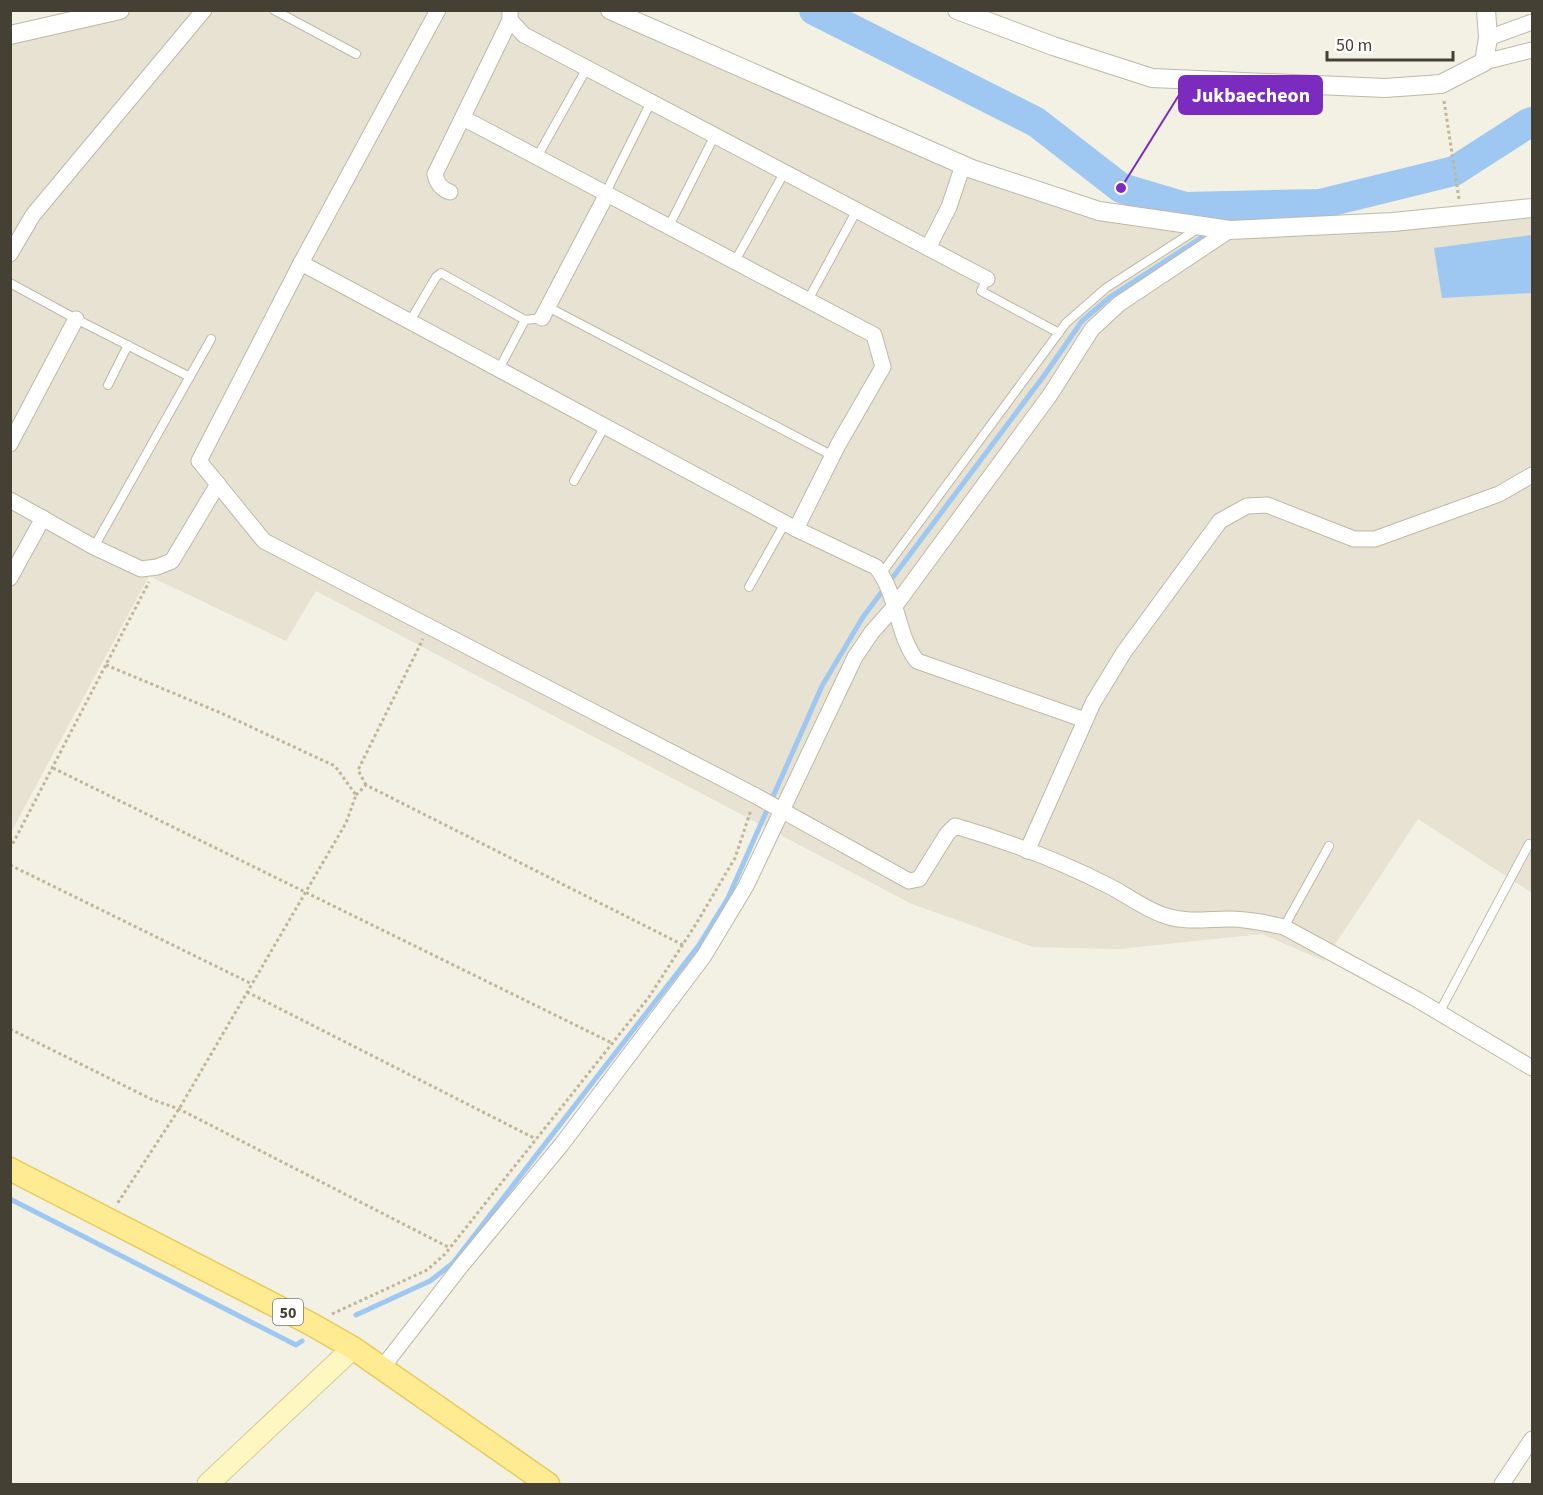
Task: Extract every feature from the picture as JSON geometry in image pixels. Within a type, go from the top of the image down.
[{"type":"main road","name":"50","points":[[10,1169],[311,1324],[353,1348],[548,1485]]},
{"type":"main road","points":[[208,1485],[353,1348]]},
{"type":"street","points":[[10,35],[120,10]]},
{"type":"street","points":[[10,254],[33,215],[204,10]]},
{"type":"street","points":[[438,10],[301,263],[199,461],[264,540],[759,799],[909,881],[919,879],[947,834],[955,826],[1027,851],[1109,885],[1165,915],[1198,922],[1230,919],[1284,927],[1439,1012],[1533,1068]]},
{"type":"street","points":[[610,10],[963,165],[1099,211],[1229,229],[1393,222],[1533,208]]},
{"type":"street","points":[[957,10],[1053,46],[1152,78],[1385,88],[1441,84],[1484,62],[1533,50]]},
{"type":"street","points":[[1484,62],[1488,38],[1486,10]]},
{"type":"street","points":[[510,15],[524,35],[987,279]]},
{"type":"street","points":[[450,192],[442,189],[436,182],[435,174],[510,15]]},
{"type":"street","points":[[1488,38],[1533,22]]},
{"type":"street","points":[[463,118],[874,335],[882,367],[790,526]]},
{"type":"street","points":[[928,248],[949,207],[963,165]]},
{"type":"street","points":[[545,312],[607,194]]},
{"type":"street","points":[[382,1368],[461,1266],[562,1144],[704,956],[746,886],[855,657],[1050,395],[1092,329],[1119,304],[1229,229]]},
{"type":"street","points":[[301,263],[790,526],[876,567],[894,604],[908,650],[917,661],[1085,720]]},
{"type":"street","points":[[10,444],[76,319]]},
{"type":"street","points":[[1027,851],[1093,703],[1124,652],[1220,521],[1247,506],[1267,505],[1354,539],[1375,539],[1499,494],[1533,475]]},
{"type":"street","points":[[10,500],[94,547],[141,569],[157,567],[172,561],[218,484]]},
{"type":"street","points":[[10,578],[43,518]]},
{"type":"street","points":[[1502,1485],[1533,1439]]},
{"type":"lane","points":[[274,10],[356,54]]},
{"type":"lane","points":[[537,157],[586,68]]},
{"type":"lane","points":[[607,194],[651,102]]},
{"type":"lane","points":[[669,226],[715,135]]},
{"type":"lane","points":[[735,261],[784,173]]},
{"type":"lane","points":[[808,300],[856,210]]},
{"type":"lane","points":[[881,574],[1066,323],[1106,288],[1202,226]]},
{"type":"lane","points":[[410,321],[441,273],[525,320]]},
{"type":"lane","points":[[987,279],[981,291],[1059,333]]},
{"type":"lane","points":[[10,283],[190,376]]},
{"type":"lane","points":[[499,369],[525,320],[545,312],[832,456]]},
{"type":"lane","points":[[94,547],[211,339]]},
{"type":"lane","points":[[108,385],[128,345]]},
{"type":"lane","points":[[573,481],[605,426]]},
{"type":"lane","points":[[749,587],[790,526]]},
{"type":"lane","points":[[1439,1012],[1529,844]]},
{"type":"lane","points":[[1284,927],[1329,846]]},
{"type":"path","points":[[1443,94],[1459,200]]},
{"type":"path","points":[[10,849],[157,567]]},
{"type":"path","points":[[429,627],[358,770],[366,785],[683,945]]},
{"type":"path","points":[[106,665],[221,713],[335,766],[356,795]]},
{"type":"path","points":[[52,768],[612,1042]]},
{"type":"path","points":[[107,1219],[179,1109],[346,823],[356,795],[366,785]]},
{"type":"path","points":[[311,1324],[427,1270],[450,1248],[649,997],[735,858],[759,799]]},
{"type":"path","points":[[10,865],[252,984]]},
{"type":"path","points":[[248,992],[536,1140]]},
{"type":"path","points":[[10,1029],[151,1099],[179,1109],[450,1248]]},
{"type":"shaded area","points":[[129,10],[610,11],[972,169],[1099,211],[1230,229],[1532,208],[1532,893],[1418,819],[1324,961],[1262,934],[1119,949],[1033,947],[912,904],[316,591],[286,641],[149,576],[11,832],[11,39]]},
{"type":"water","points":[[1532,235],[1532,293],[1442,298],[1434,248]]},
{"type":"waterway","points":[[814,10],[1036,122],[1121,188],[1185,207],[1320,204],[1454,171],[1532,122]]},
{"type":"waterway","points":[[1223,223],[1251,205]]},
{"type":"waterway","points":[[356,1315],[430,1281],[453,1263],[699,945],[728,898],[822,686],[863,617],[1046,373],[1082,321],[1110,297],[1210,232]]},
{"type":"waterway","points":[[10,1199],[296,1345],[302,1341]]},
{"type":"place","name":"Jukbaecheon","points":[[1121,188]]}]
